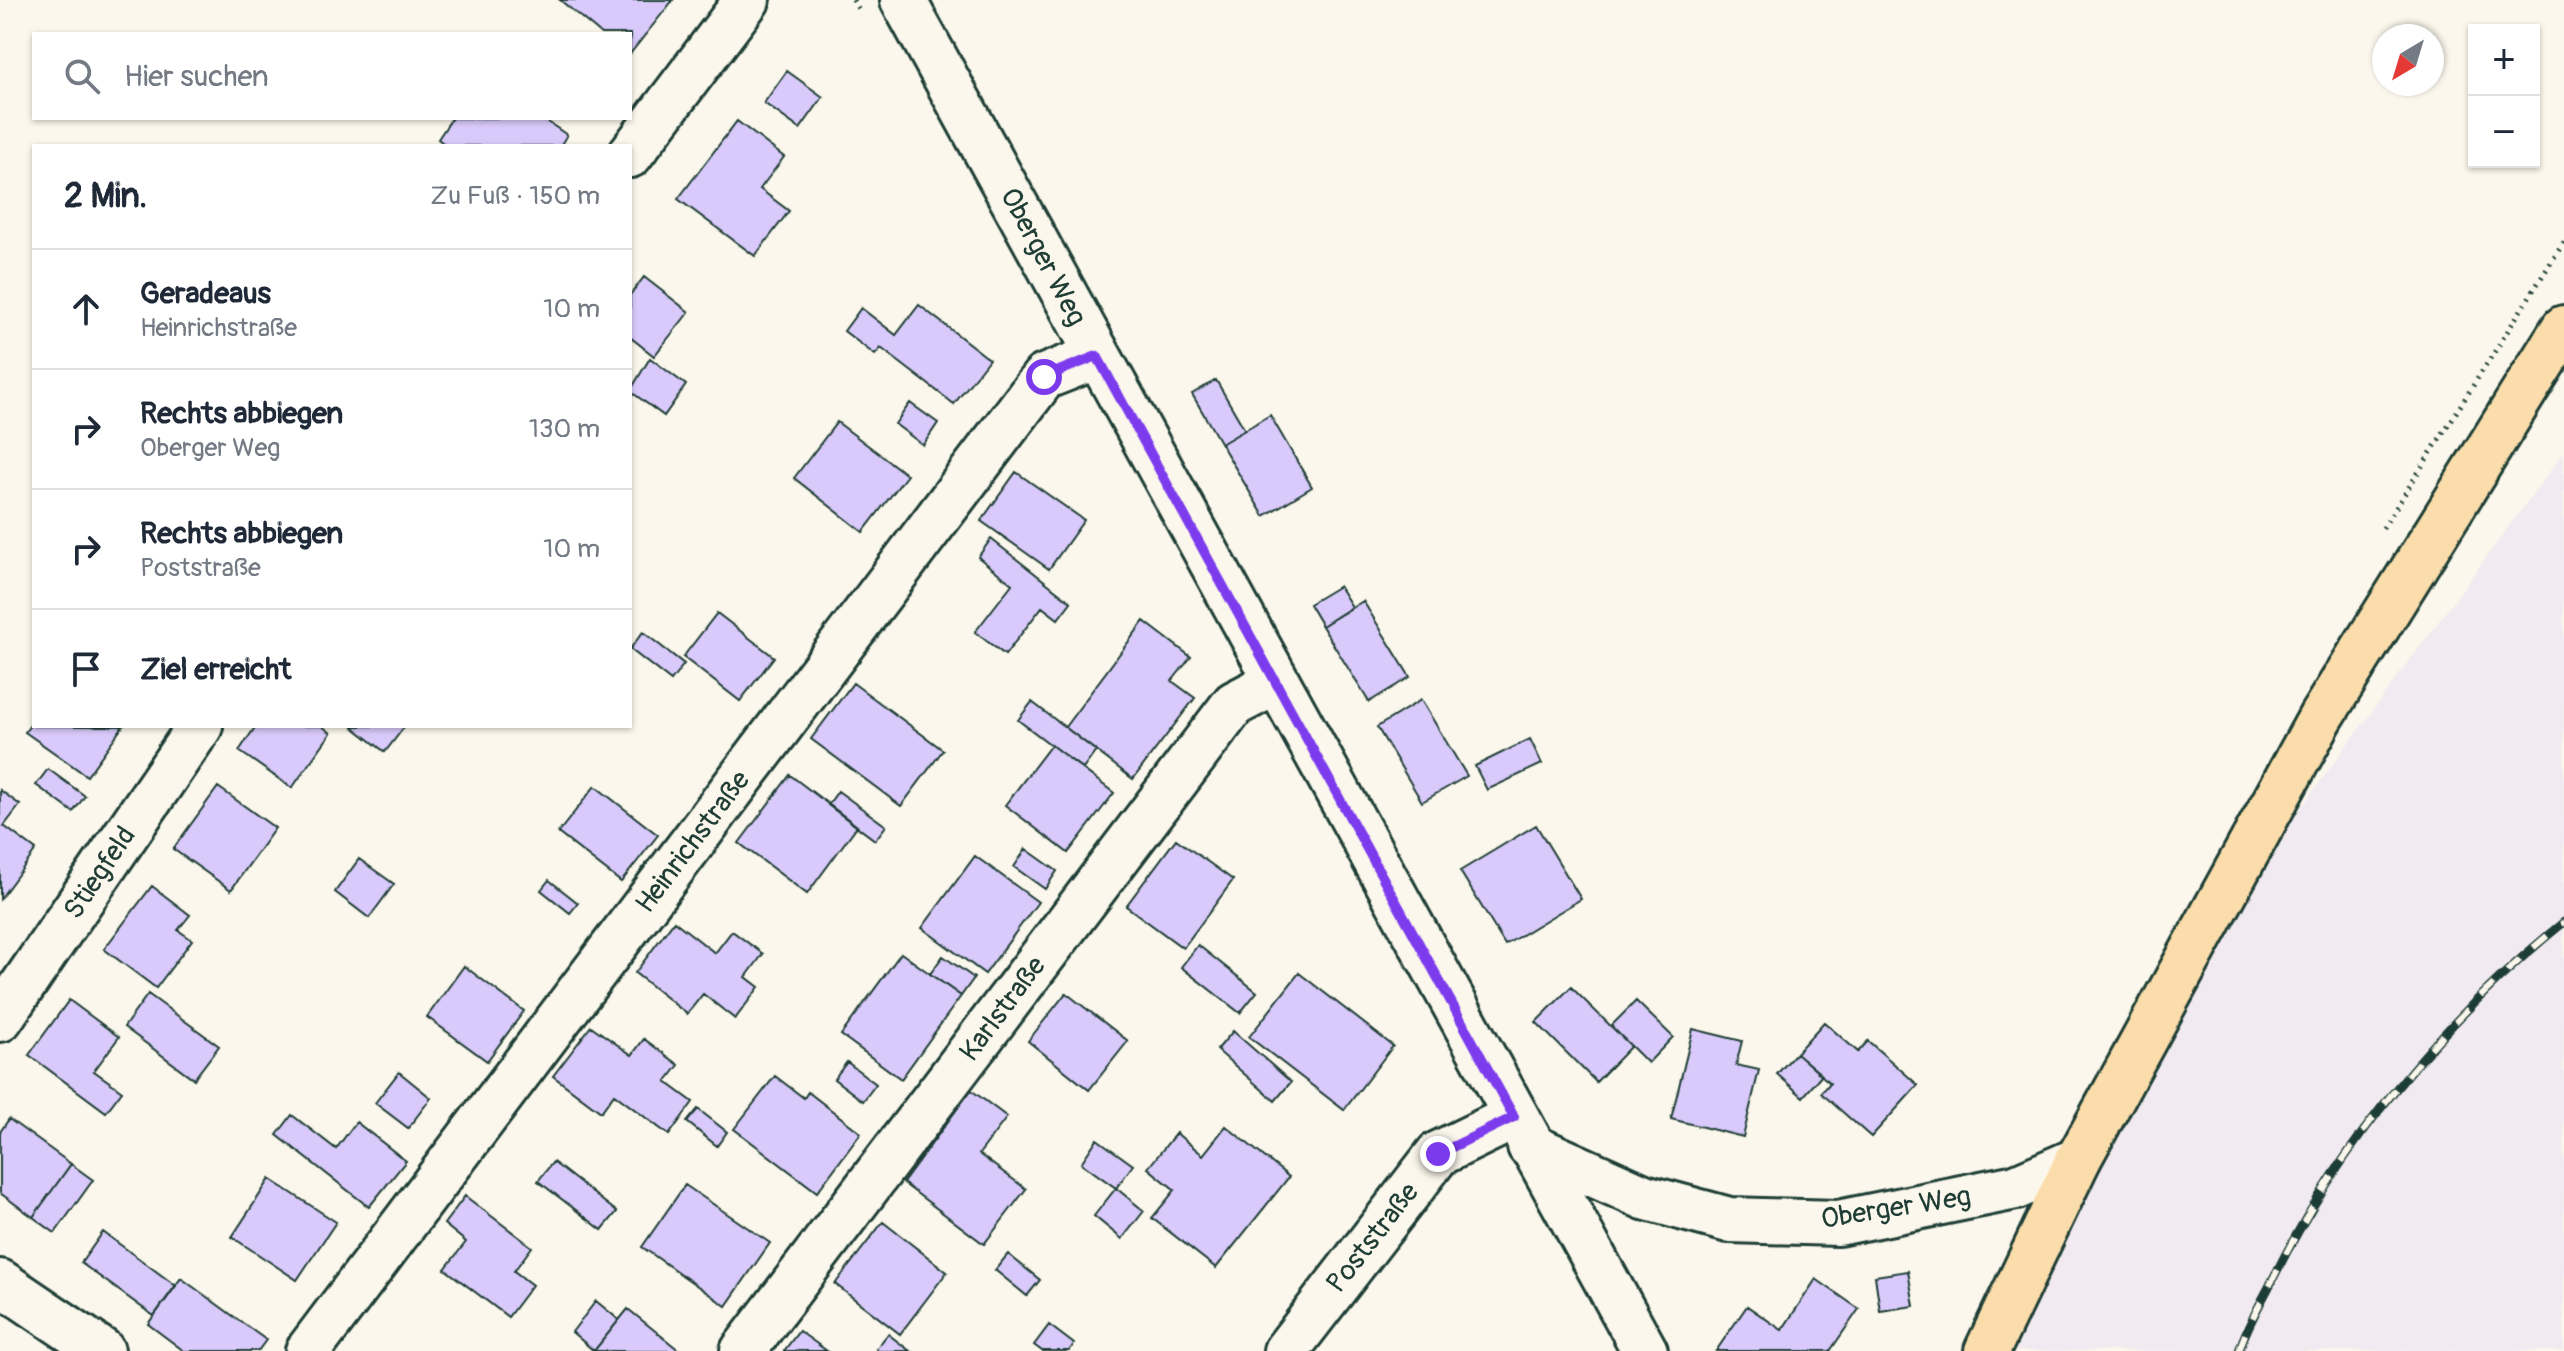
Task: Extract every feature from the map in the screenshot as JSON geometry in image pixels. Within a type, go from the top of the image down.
[{"type":"main road","points":[[1987,1351],[2078,1160],[2321,717],[2564,328]]},
{"type":"street","points":[[632,152],[747,0]]},
{"type":"street","name":"Oberger Weg","points":[[903,0],[1645,1351]]},
{"type":"street","name":"Heinrichstraße","points":[[308,1351],[1044,377],[1097,356]]},
{"type":"street","name":"Karlstraße","points":[[743,1351],[1234,704],[1276,682]]},
{"type":"street","name":"Stiegfeld","points":[[0,1019],[199,728]]},
{"type":"street","name":"Oberger Weg","points":[[1522,1131],[1644,1197],[1729,1220],[1838,1223],[2016,1187],[2078,1160]]},
{"type":"street","name":"Poststraße","points":[[1286,1351],[1438,1154],[1522,1131]]},
{"type":"street","points":[[0,1282],[102,1351]]},
{"type":"shaded area","points":[[2564,452],[2564,1351],[1965,1351],[2075,1113]]},
{"type":"building","points":[[560,0],[673,0],[632,51],[632,32],[599,32]]},
{"type":"building","points":[[787,71],[823,97],[800,129],[764,103]]},
{"type":"building","points":[[451,120],[545,120],[567,135],[561,144],[444,144],[438,139]]},
{"type":"building","points":[[737,121],[784,157],[760,189],[789,211],[755,256],[678,199]]},
{"type":"building","points":[[644,277],[689,312],[654,356],[632,339],[632,292]]},
{"type":"building","points":[[919,305],[989,359],[954,404],[881,348],[875,355],[844,331],[861,308],[896,335]]},
{"type":"building","points":[[650,358],[686,385],[664,416],[632,392]]},
{"type":"building","points":[[1216,380],[1245,430],[1221,444],[1192,394]]},
{"type":"building","points":[[910,403],[938,423],[923,445],[895,424]]},
{"type":"building","points":[[1270,415],[1312,487],[1264,516],[1221,444]]},
{"type":"building","points":[[837,422],[907,475],[863,532],[794,478]]},
{"type":"building","points":[[1016,472],[1084,520],[1049,569],[981,521]]},
{"type":"building","points":[[991,539],[1071,602],[1058,619],[1042,607],[1005,655],[975,632],[1012,584],[978,557]]},
{"type":"building","points":[[1339,586],[1352,607],[1322,626],[1309,604]]},
{"type":"building","points":[[1363,601],[1410,677],[1369,702],[1322,626]]},
{"type":"building","points":[[717,613],[774,657],[740,701],[683,657]]},
{"type":"building","points":[[1144,621],[1191,657],[1172,681],[1195,698],[1133,779],[1065,727]]},
{"type":"building","points":[[643,632],[684,664],[671,681],[632,651]]},
{"type":"building","points":[[853,683],[943,750],[901,806],[811,739]]},
{"type":"building","points":[[1421,700],[1467,776],[1422,802],[1377,727]]},
{"type":"building","points":[[1032,702],[1096,751],[1083,769],[1018,720]]},
{"type":"building","points":[[32,723],[32,728],[122,728],[87,776],[25,732]]},
{"type":"building","points":[[255,728],[325,728],[331,733],[292,788],[239,751]]},
{"type":"building","points":[[355,728],[403,728],[385,752]]},
{"type":"building","points":[[1530,739],[1542,764],[1487,790],[1475,766]]},
{"type":"building","points":[[1051,745],[1114,793],[1068,853],[1005,805]]},
{"type":"building","points":[[48,769],[85,796],[73,812],[36,785]]},
{"type":"building","points":[[790,775],[857,826],[807,894],[739,843]]},
{"type":"building","points":[[595,786],[658,835],[621,882],[558,833]]},
{"type":"building","points":[[218,787],[275,828],[231,890],[173,849]]},
{"type":"building","points":[[0,790],[20,805],[4,826],[36,850],[0,899]]},
{"type":"building","points":[[838,791],[886,826],[875,840],[828,805]]},
{"type":"building","points":[[1536,825],[1581,899],[1505,945],[1460,871]]},
{"type":"building","points":[[1176,839],[1233,880],[1183,948],[1126,906]]},
{"type":"building","points":[[1026,849],[1057,871],[1045,889],[1014,867]]},
{"type":"building","points":[[975,856],[1038,902],[985,974],[922,928]]},
{"type":"building","points":[[359,859],[394,884],[369,918],[335,892]]},
{"type":"building","points":[[549,880],[578,903],[570,913],[541,890]]},
{"type":"building","points":[[152,886],[190,915],[178,930],[192,940],[156,988],[104,949]]},
{"type":"building","points":[[674,921],[715,953],[732,931],[763,954],[746,977],[759,987],[735,1019],[703,994],[687,1014],[635,973]]},
{"type":"building","points":[[1198,945],[1257,992],[1240,1013],[1181,967]]},
{"type":"building","points":[[901,953],[961,996],[901,1079],[841,1035]]},
{"type":"building","points":[[943,956],[974,978],[961,996],[930,974]]},
{"type":"building","points":[[464,966],[524,1011],[487,1061],[427,1017]]},
{"type":"building","points":[[1299,973],[1393,1046],[1344,1110],[1249,1037]]},
{"type":"building","points":[[1571,987],[1631,1046],[1596,1082],[1536,1022]]},
{"type":"building","points":[[1066,993],[1128,1041],[1089,1090],[1028,1041]]},
{"type":"building","points":[[148,994],[219,1046],[194,1079],[124,1027]]},
{"type":"building","points":[[69,1000],[119,1037],[94,1071],[122,1091],[106,1112],[29,1055]]},
{"type":"building","points":[[1636,1001],[1673,1037],[1648,1063],[1611,1026]]},
{"type":"building","points":[[1824,1022],[1858,1052],[1868,1041],[1918,1085],[1871,1137],[1821,1093],[1830,1083],[1796,1053]]},
{"type":"building","points":[[591,1026],[632,1055],[644,1039],[679,1065],[666,1082],[693,1102],[669,1135],[614,1094],[601,1112],[553,1076]]},
{"type":"building","points":[[1693,1029],[1742,1041],[1736,1065],[1759,1070],[1743,1137],[1671,1119]]},
{"type":"building","points":[[1233,1031],[1291,1082],[1275,1101],[1217,1050]]},
{"type":"building","points":[[1796,1053],[1822,1075],[1803,1097],[1777,1074]]},
{"type":"building","points":[[847,1062],[876,1084],[863,1101],[834,1079]]},
{"type":"building","points":[[399,1072],[431,1098],[408,1128],[375,1103]]},
{"type":"building","points":[[775,1076],[804,1098],[808,1092],[861,1133],[817,1192],[734,1129]]},
{"type":"building","points":[[971,1090],[1007,1117],[979,1154],[1026,1189],[984,1244],[903,1183]]},
{"type":"building","points":[[698,1109],[727,1132],[717,1146],[687,1122]]},
{"type":"building","points":[[292,1115],[336,1149],[356,1122],[406,1161],[369,1207],[277,1135]]},
{"type":"building","points":[[9,1119],[71,1164],[33,1217],[0,1193],[0,1132]]},
{"type":"building","points":[[1226,1126],[1289,1177],[1216,1268],[1152,1218],[1175,1190],[1148,1168],[1176,1133],[1203,1155]]},
{"type":"building","points":[[1097,1139],[1133,1165],[1116,1188],[1081,1163]]},
{"type":"building","points":[[553,1162],[617,1212],[602,1230],[538,1181]]},
{"type":"building","points":[[71,1164],[93,1180],[55,1233],[33,1217]]},
{"type":"building","points":[[270,1179],[336,1222],[297,1280],[232,1237]]},
{"type":"building","points":[[685,1185],[770,1243],[726,1306],[642,1247]]},
{"type":"building","points":[[1116,1188],[1144,1211],[1122,1239],[1094,1216]]},
{"type":"building","points":[[465,1196],[532,1247],[514,1271],[532,1285],[508,1317],[445,1269],[466,1242],[444,1224]]},
{"type":"building","points":[[883,1222],[947,1272],[900,1334],[835,1284]]},
{"type":"building","points":[[103,1232],[176,1286],[154,1316],[81,1263]]},
{"type":"building","points":[[1008,1254],[1040,1280],[1027,1296],[995,1270]]},
{"type":"building","points":[[1908,1271],[1914,1306],[1880,1311],[1875,1276]]},
{"type":"building","points":[[181,1278],[266,1340],[258,1351],[184,1351],[148,1324]]},
{"type":"building","points":[[1816,1279],[1859,1309],[1830,1351],[1716,1351],[1747,1306],[1782,1330]]},
{"type":"building","points":[[596,1301],[619,1320],[594,1351],[572,1332]]},
{"type":"building","points":[[628,1309],[680,1351],[594,1351]]},
{"type":"building","points":[[1049,1325],[1074,1344],[1069,1351],[1042,1351],[1034,1345]]},
{"type":"building","points":[[799,1331],[827,1351],[784,1351]]},
{"type":"building","points":[[888,1334],[910,1351],[878,1351],[876,1349]]},
{"type":"railway","points":[[2239,1351],[2253,1317],[2297,1233],[2361,1134],[2397,1088],[2477,1000],[2564,922]]},
{"type":"route","points":[[1044,377],[1097,356],[1514,1117],[1438,1154]]}]
